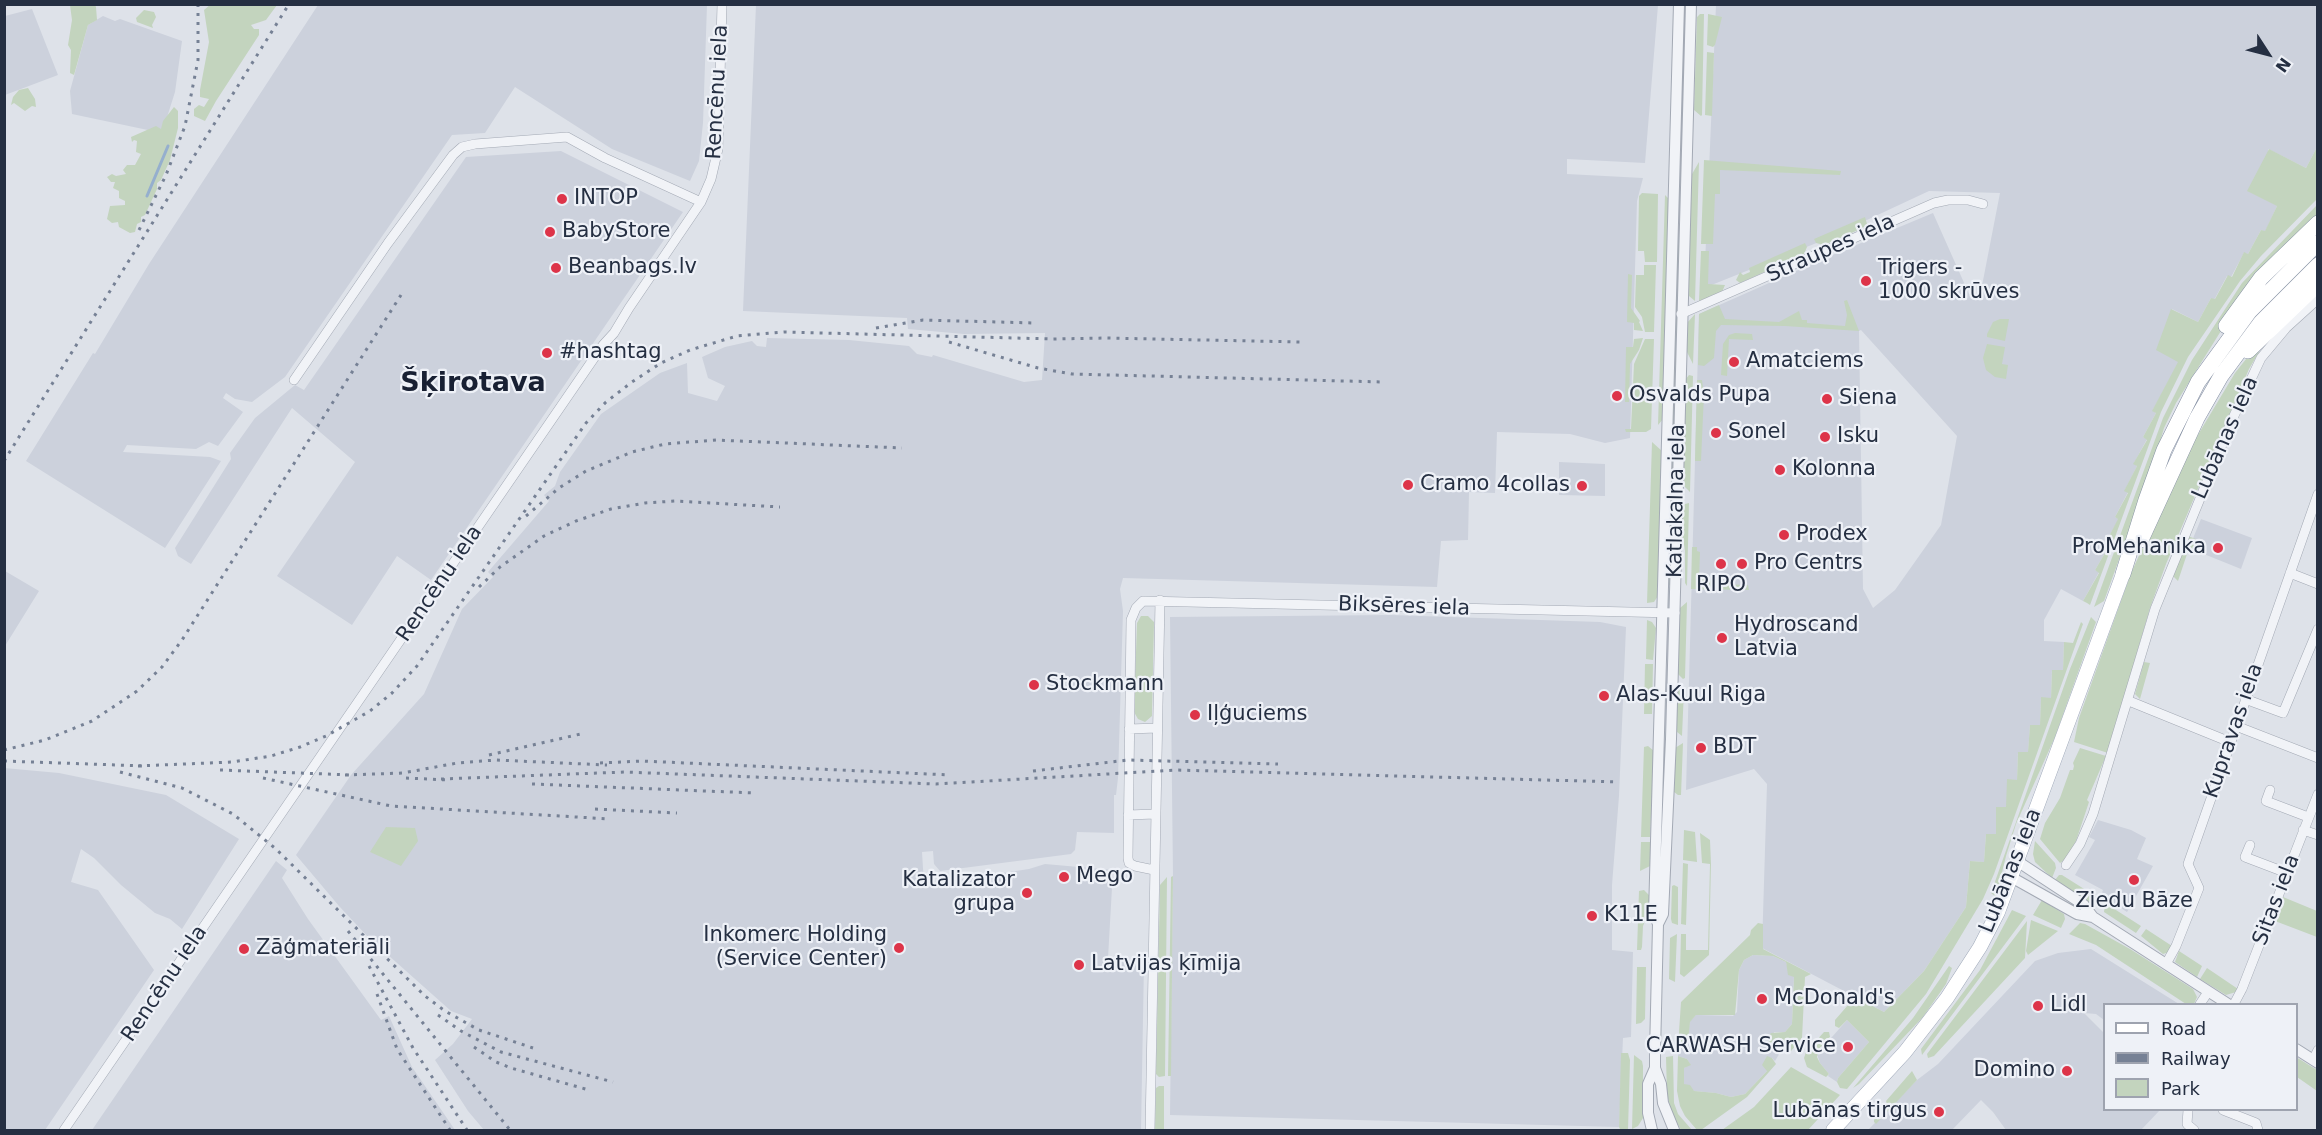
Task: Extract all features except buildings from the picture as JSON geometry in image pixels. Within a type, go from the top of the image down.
[{"type":"highway","points":[[2198,382],[2213,347],[2261,278],[2318,223]]},
{"type":"highway","name":"Lubānas iela","points":[[2123,574],[2145,500],[2164,450],[2198,382],[2249,312],[2318,243]]},
{"type":"highway","name":"Lubānas iela","points":[[2123,574],[2145,532],[2197,418],[2240,348],[2268,315],[2318,265]]},
{"type":"highway","points":[[2197,418],[2247,351],[2318,284]]},
{"type":"main road","name":"Lubānas iela","points":[[1833,1131],[1905,1052],[1947,998],[1980,947],[2012,878],[2123,574]]},
{"type":"street","name":"Rencēnu iela","points":[[64,1131],[597,354],[614,333],[701,202],[711,179],[718,149],[722,4]]},
{"type":"street","name":"Katlakalna iela","points":[[1674,1131],[1668,1120],[1661,1084],[1655,1068],[1658,924],[1654,914],[1679,4]]},
{"type":"street","name":"Katlakalna iela","points":[[1658,924],[1663,914],[1675,613],[1681,314],[1691,4]]},
{"type":"street","points":[[294,380],[388,243],[453,155],[462,147],[567,137],[605,159],[701,202]]},
{"type":"street","name":"Straupes iela","points":[[1681,314],[1934,203],[1968,200],[1983,204]]},
{"type":"street","points":[[1672,236],[1684,236]]},
{"type":"street","name":"Lubānas iela","points":[[2066,865],[2093,814],[2155,609],[2250,380],[2272,343],[2318,299]]},
{"type":"street","name":"Kupravas iela","points":[[2166,964],[2176,946],[2199,888],[2188,864],[2318,495]]},
{"type":"street","points":[[2290,573],[2318,584]]},
{"type":"street","points":[[1150,1131],[1160,600]]},
{"type":"street","name":"Biksēres iela","points":[[1129,729],[1131,620],[1136,608],[1143,601],[1675,613]]},
{"type":"street","points":[[2245,699],[2283,713],[2318,628]]},
{"type":"street","points":[[2128,701],[2230,742]]},
{"type":"street","points":[[2236,726],[2318,758]]},
{"type":"street","points":[[1154,870],[1130,863],[1129,729],[1157,728]]},
{"type":"street","points":[[2271,790],[2266,801],[2308,817]]},
{"type":"street","name":"Sitas iela","points":[[2235,1003],[2318,794]]},
{"type":"street","points":[[1128,814],[1155,814]]},
{"type":"street","points":[[2303,830],[2318,835]]},
{"type":"street","points":[[2250,845],[2245,857],[2287,873]]},
{"type":"street","points":[[2017,861],[2084,905],[2093,917],[2225,1003]]},
{"type":"street","points":[[2012,878],[2077,914],[2093,917]]},
{"type":"street","points":[[2200,1003],[2208,992]]},
{"type":"street","points":[[2298,1051],[2316,1058]]},
{"type":"street","name":"Katlakalna iela","points":[[1651,1130],[1647,1102],[1648,1084],[1655,1068]]},
{"type":"street","points":[[2188,1111],[2187,1124],[2194,1131]]},
{"type":"street","points":[[2226,1111],[2256,1123],[2258,1131]]},
{"type":"shaded area","points":[[318,5],[707,5],[703,123],[699,161],[690,181],[612,149],[515,87],[485,133],[452,135],[285,377],[252,402],[235,399],[226,393],[223,398],[243,412],[218,446],[209,442],[196,449],[127,445],[123,452],[210,457],[221,461],[165,548],[26,461],[93,353],[95,354],[149,264]]},
{"type":"shaded area","points":[[756,5],[1658,5],[1645,163],[1567,159],[1567,174],[1643,178],[1637,201],[1630,438],[1605,443],[1570,434],[1497,432],[1495,493],[1469,492],[1468,540],[1441,541],[1437,587],[1123,578],[1120,589],[1123,611],[1114,833],[1077,832],[1075,850],[1071,854],[940,871],[934,864],[933,851],[922,852],[924,885],[1029,869],[1045,864],[1113,870],[1108,958],[1144,962],[1141,1130],[484,1130],[468,1111],[435,1060],[453,1044],[472,1019],[451,1011],[369,938],[296,855],[351,775],[424,694],[462,609],[493,577],[488,572],[549,501],[544,495],[555,486],[560,472],[601,414],[660,373],[687,363],[688,393],[717,401],[725,386],[708,378],[702,357],[725,347],[752,341],[757,346],[766,347],[767,338],[849,340],[909,346],[917,354],[932,357],[933,355],[1024,382],[1042,380],[1045,333],[964,334],[908,329],[907,318],[743,311]]},
{"type":"shaded area","points":[[1716,5],[2317,5],[2317,147],[2306,168],[2268,149],[2277,206],[2265,232],[2261,230],[2248,254],[2244,253],[2231,277],[2227,276],[2214,300],[2211,298],[2198,322],[2172,309],[2179,362],[2153,410],[2156,413],[2143,437],[2147,439],[2134,463],[2137,466],[2125,490],[2128,492],[2115,517],[2119,519],[2105,543],[2109,546],[2095,570],[2099,572],[2083,601],[2061,589],[2044,620],[2044,641],[2064,642],[2063,670],[2052,670],[2051,698],[2041,698],[2040,725],[2030,725],[2028,753],[2018,752],[2017,780],[2006,807],[1996,807],[1996,834],[1986,834],[1984,862],[1970,861],[1966,907],[1924,971],[1884,1012],[1762,948],[1767,784],[1754,769],[1686,790],[1699,314],[1933,213],[1969,294],[1980,296],[2000,193],[1929,191],[1824,240],[1704,288]],"holes":[[[1861,330],[1957,436],[1941,525],[1895,590],[1873,608],[1863,589],[1859,331]]]},
{"type":"shaded area","points":[[32,9],[58,75],[5,95],[5,16]]},
{"type":"shaded area","points":[[103,16],[115,21],[120,19],[182,41],[175,92],[162,133],[72,114],[70,91],[88,25]]},
{"type":"shaded area","points":[[561,151],[683,212],[431,580],[397,556],[352,625],[277,576],[355,462],[292,408],[191,564],[178,556],[175,548],[231,459],[230,453],[255,418],[295,385],[304,390],[466,157]]},
{"type":"shaded area","name":"4collas","points":[[1559,462],[1605,464],[1605,496],[1559,495]]},
{"type":"shaded area","points":[[2201,519],[2252,538],[2241,569],[2189,548]]},
{"type":"shaded area","points":[[5,571],[39,591],[5,646]]},
{"type":"shaded area","points":[[1391,615],[1600,622],[1626,627],[1619,796],[1612,885],[1612,950],[1633,952],[1631,1037],[1623,1038],[1619,1127],[1170,1115],[1173,876],[1170,617]]},
{"type":"shaded area","points":[[4,768],[59,773],[166,795],[239,839],[182,929],[170,919],[155,913],[81,849],[71,882],[98,890],[154,970],[45,1130],[5,1130]]},
{"type":"shaded area","points":[[2098,820],[2131,830],[2146,838],[2137,859],[2153,866],[2127,912],[2101,895],[2103,890],[2075,875],[2095,840],[2089,837]]},
{"type":"shaded area","points":[[276,861],[287,870],[282,878],[308,919],[381,1020],[389,1016],[412,1067],[455,1130],[92,1130]]},
{"type":"shaded area","points":[[2091,949],[2177,1003],[2103,1003],[2103,1019],[2096,1014],[2084,1013],[2103,1032],[2103,1111],[2159,1111],[2141,1130],[2006,1130],[1981,1100],[1952,1130],[1868,1130],[1917,1080],[1938,1064],[2035,961],[2058,953]]},
{"type":"shaded area","points":[[1753,955],[1773,956],[1786,962],[1789,975],[1794,976],[1792,1024],[1785,1032],[1774,1032],[1772,1045],[1781,1051],[1775,1061],[1772,1058],[1767,1071],[1745,1094],[1731,1097],[1694,1091],[1683,1084],[1684,1068],[1690,1064],[1687,1059],[1678,1056],[1678,1047],[1686,1044],[1690,1021],[1696,1015],[1733,1016],[1737,1012],[1739,970],[1744,960]]},
{"type":"shaded area","points":[[1847,1020],[1869,1042],[1837,1082],[1828,1076],[1817,1054]]},
{"type":"green space","points":[[211,4],[277,5],[266,20],[251,25],[254,29],[259,29],[259,35],[205,121],[194,116],[194,109],[199,105],[204,107],[209,99],[200,97],[200,90],[209,42],[204,10]]},
{"type":"green space","points":[[70,5],[95,5],[97,20],[88,25],[74,75],[70,73],[71,50],[68,45],[72,20]]},
{"type":"green space","points":[[144,10],[154,12],[156,17],[153,28],[137,22],[136,18]]},
{"type":"green space","points":[[1704,14],[1701,116],[1694,110],[1697,17]]},
{"type":"green space","points":[[1708,14],[1722,17],[1713,47],[1707,45]]},
{"type":"green space","points":[[1707,52],[1714,53],[1712,116],[1705,115]]},
{"type":"green space","points":[[28,88],[35,99],[36,107],[32,106],[25,111],[14,103],[11,105],[13,97],[19,90]]},
{"type":"green space","points":[[174,107],[178,111],[178,128],[170,160],[161,180],[157,183],[157,189],[145,215],[141,217],[141,222],[137,224],[135,232],[130,233],[119,227],[118,222],[112,223],[107,219],[110,206],[125,205],[125,201],[119,198],[119,191],[113,188],[115,182],[111,182],[107,177],[112,174],[116,176],[126,174],[123,170],[127,165],[135,165],[141,154],[136,152],[137,141],[132,142],[131,137],[156,126],[161,129],[163,121]]},
{"type":"green space","points":[[2317,147],[2317,199],[2261,256],[2240,281],[2188,357],[2161,412],[2090,605],[2083,601],[2099,573],[2095,570],[2109,546],[2105,544],[2118,519],[2115,517],[2128,493],[2124,491],[2137,466],[2133,464],[2147,440],[2143,437],[2156,413],[2152,411],[2178,362],[2156,350],[2171,309],[2198,322],[2211,298],[2215,299],[2228,275],[2232,277],[2244,252],[2248,254],[2261,230],[2265,231],[2277,206],[2247,191],[2269,149],[2306,168]]},
{"type":"green space","points":[[1704,160],[1841,171],[1840,175],[1720,170],[1720,194],[1715,194],[1713,244],[1701,244]]},
{"type":"green space","points":[[1699,162],[1695,301],[1689,296],[1688,291],[1692,174]]},
{"type":"green space","points":[[1642,193],[1658,194],[1657,262],[1645,262],[1644,251],[1638,251],[1639,196]]},
{"type":"green space","points":[[1665,195],[1669,199],[1664,418],[1658,425]]},
{"type":"green space","points":[[2317,205],[2317,216],[2229,318],[2176,403],[2164,428],[2104,601],[2094,607],[2163,418],[2192,360],[2242,283]]},
{"type":"green space","points":[[1865,217],[1867,224],[1865,227],[1824,245],[1816,243],[1814,239]]},
{"type":"green space","points":[[1805,243],[1807,247],[1804,254],[1740,283],[1736,280],[1740,272],[1743,275],[1750,272],[1749,268]]},
{"type":"green space","points":[[1677,245],[1680,245],[1675,425],[1672,425]]},
{"type":"green space","points":[[1701,251],[1709,251],[1708,284],[1725,285],[1722,292],[1699,301]]},
{"type":"green space","points":[[1644,265],[1656,265],[1654,332],[1645,332],[1642,317],[1635,307],[1636,275],[1644,275]]},
{"type":"green space","points":[[1628,274],[1632,275],[1631,308],[1640,321],[1643,331],[1634,330],[1634,323],[1627,322]]},
{"type":"green space","points":[[1847,300],[1859,331],[1721,325],[1716,331],[1714,358],[1704,366],[1698,365],[1699,314],[1719,305],[1725,319],[1779,322],[1799,311],[1802,320],[1807,320],[1807,323],[1845,326],[1847,315],[1844,301]]},
{"type":"green space","points":[[1695,314],[1693,364],[1686,350],[1687,323]]},
{"type":"green space","points":[[2009,319],[2005,341],[1987,337],[1993,322]]},
{"type":"green space","points":[[1752,334],[1753,340],[1729,339],[1727,376],[1721,375],[1723,344],[1729,335]]},
{"type":"green space","points":[[1643,338],[1630,364],[1629,402],[1625,402],[1626,347],[1633,347],[1634,339]]},
{"type":"green space","points":[[1645,339],[1654,339],[1651,429],[1646,432],[1626,432],[1625,429],[1631,429],[1634,364]]},
{"type":"green space","points":[[1987,344],[2005,347],[2002,364],[2008,365],[2006,379],[1995,377],[1986,370],[1983,358]]},
{"type":"green space","points":[[2262,347],[2249,369],[2166,564],[2150,608],[2108,753],[2074,742],[2079,718],[2131,573],[2184,458],[2235,373],[2254,349]]},
{"type":"green space","points":[[1689,375],[1693,376],[1690,492],[1682,484],[1685,380]]},
{"type":"green space","points":[[1697,380],[1702,380],[1704,394],[1701,461],[1695,461]]},
{"type":"green space","points":[[1652,442],[1662,451],[1658,596],[1654,602],[1647,603]]},
{"type":"green space","points":[[1671,444],[1674,444],[1670,585],[1667,585]]},
{"type":"green space","points":[[1689,503],[1687,586],[1681,525],[1682,509],[1685,504]]},
{"type":"green space","points":[[2188,536],[2201,541],[2197,551],[2189,548],[2178,581],[2173,576]]},
{"type":"green space","points":[[1692,547],[1697,547],[1697,551],[1700,552],[1699,579],[1717,580],[1718,584],[1748,585],[1749,590],[1691,589]]},
{"type":"green space","points":[[1687,602],[1685,678],[1683,679],[1677,673],[1679,613],[1680,608]]},
{"type":"green space","points":[[1141,616],[1148,616],[1154,622],[1152,716],[1145,722],[1138,719],[1134,712],[1137,623]]},
{"type":"green space","points":[[2091,617],[2096,622],[2055,737],[2016,824],[1996,897],[1991,893],[2070,669]]},
{"type":"green space","points":[[1647,620],[1652,622],[1656,628],[1653,660],[1646,659]]},
{"type":"green space","points":[[2081,622],[2083,624],[1983,899],[1926,994],[1847,1089],[1840,1088],[1838,1078],[1869,1042],[1847,1020],[1839,1028],[1835,1026],[1835,1020],[1855,997],[1884,1012],[1924,971],[1966,907],[1970,861],[1984,862],[1986,834],[1996,834],[1996,807],[2006,807],[2007,779],[2017,780],[2018,752],[2028,752],[2030,725],[2040,725],[2041,697],[2051,698],[2052,670],[2063,670],[2064,642],[2073,643]]},
{"type":"green space","points":[[2144,662],[2150,663],[2140,699],[2135,694]]},
{"type":"green space","points":[[1645,664],[1653,664],[1652,714],[1644,714]]},
{"type":"green space","points":[[1684,689],[1682,736],[1676,729],[1676,693]]},
{"type":"green space","points":[[1683,743],[1681,795],[1678,795],[1674,792],[1675,748]]},
{"type":"green space","points":[[1648,746],[1654,751],[1650,837],[1641,837],[1644,747]]},
{"type":"green space","points":[[2080,748],[2106,756],[2087,800],[2089,802],[2076,841],[2066,859],[2060,863],[2040,839],[2045,823],[2060,798],[2070,770],[2073,770],[2073,763]]},
{"type":"green space","points":[[386,827],[415,828],[418,841],[401,866],[370,852]]},
{"type":"green space","points":[[1684,830],[1695,832],[1697,862],[1683,860]]},
{"type":"green space","points":[[1700,833],[1710,840],[1711,864],[1709,955],[1684,977],[1680,974],[1681,934],[1686,934],[1686,950],[1708,950],[1710,864],[1702,863]]},
{"type":"green space","points":[[2035,841],[2055,863],[2056,868],[2052,878],[2035,862],[2033,854]]},
{"type":"green space","points":[[1641,842],[1651,842],[1650,866],[1640,871]]},
{"type":"green space","points":[[1683,863],[1688,864],[1686,925],[1681,924]]},
{"type":"green space","points":[[2059,875],[2100,899],[2092,904],[2055,880]]},
{"type":"green space","points":[[1173,876],[1171,1076],[1168,1076],[1171,877]]},
{"type":"green space","points":[[1167,877],[1165,1076],[1159,1077],[1156,1074],[1160,885]]},
{"type":"green space","points":[[1672,886],[1678,887],[1678,925],[1672,923],[1671,919]]},
{"type":"green space","points":[[1644,890],[1650,896],[1649,912],[1643,926],[1642,947],[1641,950],[1637,950],[1639,891]]},
{"type":"green space","points":[[2283,897],[2317,911],[2317,937],[2275,921]]},
{"type":"green space","points":[[2042,900],[2064,914],[2065,919],[2061,928],[2033,915]]},
{"type":"green space","points":[[2105,903],[2141,926],[2136,933],[2104,912]]},
{"type":"green space","points":[[2012,910],[2026,916],[1922,1055],[1921,1049],[1980,970]]},
{"type":"green space","points":[[2031,920],[2058,931],[2028,955],[2026,951]]},
{"type":"green space","points":[[2027,921],[2025,958],[1934,1056],[1928,1058],[1927,1054]]},
{"type":"green space","points":[[1758,923],[1763,924],[1763,949],[1811,974],[1805,977],[1802,1038],[1791,1051],[1787,1052],[1781,1051],[1768,1041],[1771,1033],[1785,1032],[1792,1024],[1794,977],[1788,975],[1786,962],[1773,956],[1753,955],[1744,960],[1739,970],[1735,1015],[1696,1015],[1690,1022],[1688,1041],[1682,1047],[1678,1047],[1681,1002],[1750,935],[1751,930]]},
{"type":"green space","points":[[2080,923],[2085,924],[2193,989],[2197,997],[2194,1003],[2184,1003],[2096,945],[2069,934]]},
{"type":"green space","points":[[2146,929],[2172,946],[2170,952],[2163,954],[2141,936]]},
{"type":"green space","points":[[1677,934],[1675,982],[1669,979],[1670,938]]},
{"type":"green space","points":[[2179,951],[2202,966],[2197,977],[2175,962]]},
{"type":"green space","points":[[1949,966],[1952,968],[1946,984],[1923,1017],[1853,1088],[1913,1018]]},
{"type":"green space","points":[[1637,967],[1646,967],[1645,1019],[1636,1024]]},
{"type":"green space","points":[[2207,968],[2238,989],[2236,992],[2226,995],[2200,979]]},
{"type":"green space","points":[[1824,1032],[1829,1032],[1830,1037],[1819,1049],[1817,1057],[1829,1074],[1826,1077],[1807,1067],[1804,1058],[1806,1052]]},
{"type":"green space","points":[[1621,1053],[1628,1053],[1630,1060],[1628,1130],[1619,1127]]},
{"type":"green space","points":[[1634,1055],[1642,1061],[1643,1066],[1643,1118],[1638,1126],[1632,1129]]},
{"type":"green space","points":[[1673,1056],[1674,1103],[1678,1114],[1692,1130],[1681,1130],[1672,1114],[1667,1094],[1666,1057]]},
{"type":"green space","points":[[1678,1056],[1687,1059],[1691,1065],[1684,1068],[1684,1084],[1690,1085],[1694,1091],[1731,1097],[1745,1094],[1767,1071],[1762,1065],[1767,1056],[1772,1058],[1776,1064],[1747,1097],[1701,1130],[1697,1130],[1680,1106],[1677,1091]]},
{"type":"green space","points":[[2298,1058],[2317,1070],[2317,1091],[2298,1078]]},
{"type":"green space","points":[[1791,1067],[1840,1095],[1808,1130],[1722,1130],[1754,1107]]},
{"type":"green space","points":[[1912,1071],[1917,1080],[1876,1124],[1874,1114],[1878,1108],[1881,1110],[1887,1104],[1886,1101]]},
{"type":"green space","points":[[1164,1086],[1164,1130],[1155,1130],[1156,1088]]},
{"type":"waterway","points":[[147,196],[168,146]]},
{"type":"railway","points":[[139,230],[166,175],[185,126],[198,60],[198,4]]},
{"type":"railway","points":[[4,461],[289,4]]},
{"type":"railway","points":[[4,750],[45,740],[92,721],[137,691],[162,667],[182,640],[401,295]]},
{"type":"railway","points":[[876,328],[923,320],[1035,323]]},
{"type":"railway","points":[[138,766],[232,762],[271,756],[326,736],[370,711],[392,693],[417,666],[586,423],[606,402],[632,382],[661,363],[690,350],[737,336],[785,332],[1053,339],[1302,342]]},
{"type":"railway","points":[[949,342],[1038,368],[1072,374],[1384,382]]},
{"type":"railway","points":[[526,516],[559,488],[586,471],[632,452],[665,444],[716,440],[902,448]]},
{"type":"railway","points":[[479,587],[500,567],[544,536],[576,521],[611,509],[675,501],[780,507]]},
{"type":"railway","points":[[489,755],[585,733]]},
{"type":"railway","points":[[345,775],[403,773],[457,763],[496,760],[607,765]]},
{"type":"railway","points":[[1033,771],[1128,760],[1278,764]]},
{"type":"railway","points":[[4,761],[145,766]]},
{"type":"railway","points":[[600,763],[642,761],[950,775]]},
{"type":"railway","points":[[220,770],[352,775]]},
{"type":"railway","points":[[441,779],[625,772],[936,784],[1176,770],[1619,782]]},
{"type":"railway","points":[[120,772],[182,788],[233,814],[276,849],[425,996],[445,1011],[479,1030],[533,1048]]},
{"type":"railway","points":[[263,778],[391,806],[610,819]]},
{"type":"railway","points":[[406,778],[448,780]]},
{"type":"railway","points":[[532,784],[755,793]]},
{"type":"railway","points":[[595,809],[677,813]]},
{"type":"railway","points":[[348,931],[510,1130]]},
{"type":"railway","points":[[369,966],[413,1048],[467,1130]]},
{"type":"railway","points":[[377,994],[397,1049],[450,1130]]},
{"type":"railway","points":[[438,1015],[461,1031],[501,1052],[613,1082]]},
{"type":"railway","points":[[474,1047],[496,1062],[511,1068],[589,1090]]},
{"type":"place","name":"INTOP","points":[[562,199]]},
{"type":"place","name":"BabyStore","points":[[550,232]]},
{"type":"place","name":"Beanbags.lv","points":[[556,268]]},
{"type":"place","name":"Trigers - 1000 skrūves","points":[[1866,281]]},
{"type":"place","name":"#hashtag","points":[[547,353]]},
{"type":"place","name":"Amatciems","points":[[1734,362]]},
{"type":"place","name":"Osvalds Pupa","points":[[1617,396]]},
{"type":"place","name":"Siena","points":[[1827,399]]},
{"type":"place","name":"Sonel","points":[[1716,433]]},
{"type":"place","name":"Isku","points":[[1825,437]]},
{"type":"place","name":"Kolonna","points":[[1780,470]]},
{"type":"place","name":"Cramo","points":[[1408,485]]},
{"type":"place","name":"4collas","points":[[1582,486]]},
{"type":"place","name":"Prodex","points":[[1784,535]]},
{"type":"place","name":"ProMehanika","points":[[2218,548]]},
{"type":"place","name":"RIPO","points":[[1721,564]]},
{"type":"place","name":"Pro Centrs","points":[[1742,564]]},
{"type":"place","name":"Hydroscand Latvia","points":[[1722,638]]},
{"type":"place","name":"Stockmann","points":[[1034,685]]},
{"type":"place","name":"Alas-Kuul Riga","points":[[1604,696]]},
{"type":"place","name":"Iļģuciems","points":[[1195,715]]},
{"type":"place","name":"BDT","points":[[1701,748]]},
{"type":"place","name":"Mego","points":[[1064,877]]},
{"type":"place","name":"Ziedu Bāze","points":[[2134,880]]},
{"type":"place","name":"Katalizator grupa","points":[[1027,893]]},
{"type":"place","name":"K11E","points":[[1592,916]]},
{"type":"place","name":"Inkomerc Holding (Service Center)","points":[[899,948]]},
{"type":"place","name":"Zāģmateriāli","points":[[244,949]]},
{"type":"place","name":"Latvijas ķīmija","points":[[1079,965]]},
{"type":"place","name":"McDonald's","points":[[1762,999]]},
{"type":"place","name":"Lidl","points":[[2038,1006]]},
{"type":"place","name":"CARWASH Service","points":[[1848,1047]]},
{"type":"place","name":"Domino","points":[[2067,1071]]},
{"type":"place","name":"Lubānas tirgus","points":[[1939,1112]]},
{"type":"district","name":"Šķirotava","points":[[473,384]]}]
